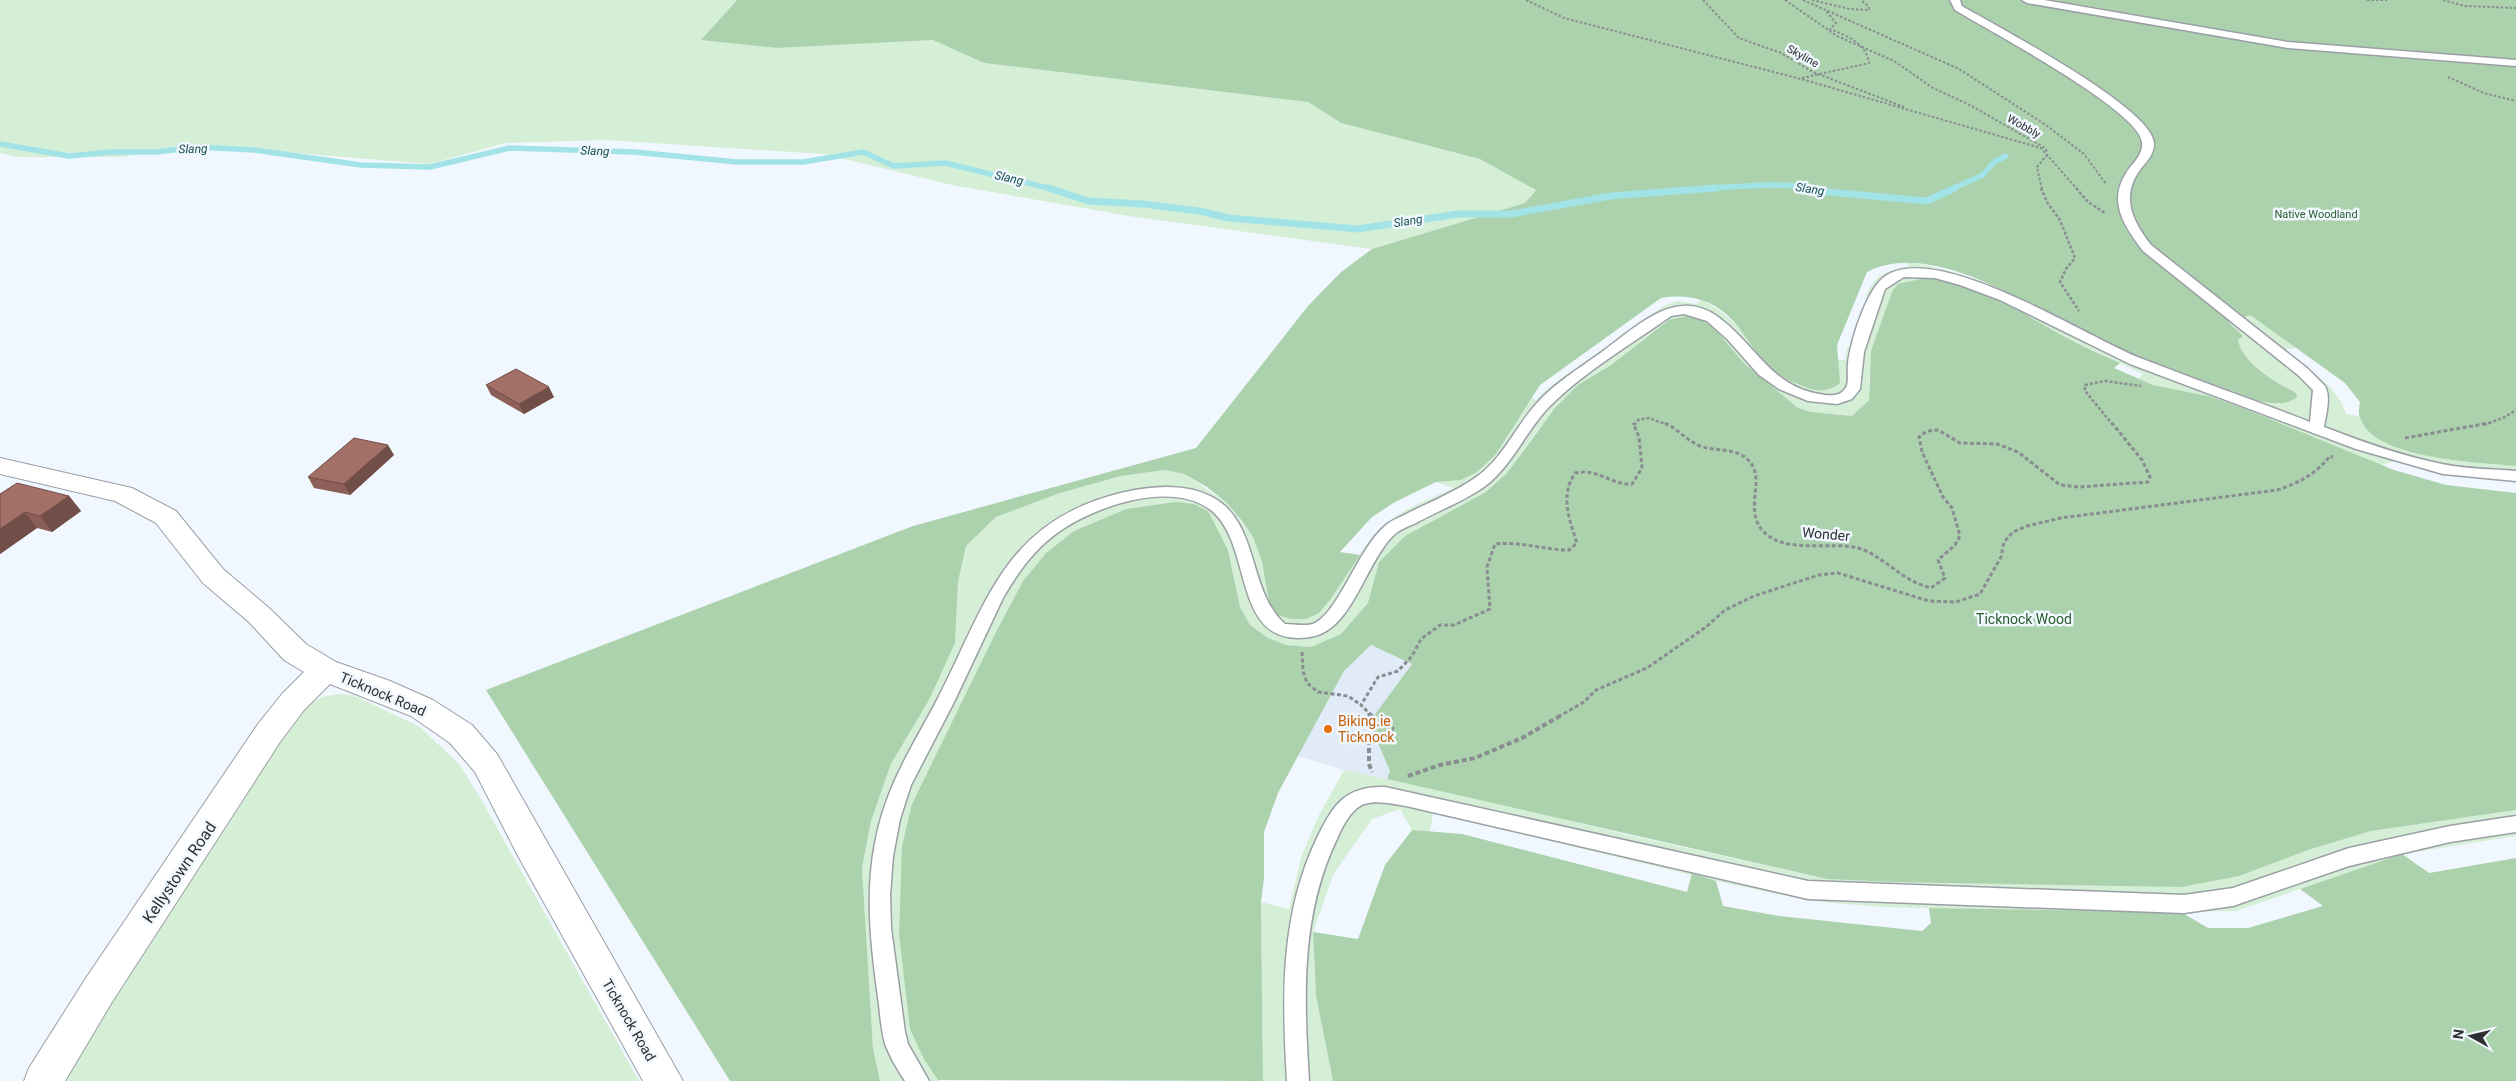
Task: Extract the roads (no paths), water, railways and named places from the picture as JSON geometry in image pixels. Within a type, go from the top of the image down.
[{"type":"street","name":"Ticknock Road","points":[[0,466],[123,494],[166,517],[213,576],[259,615],[295,652],[325,670],[379,689],[422,708],[461,734],[486,764],[534,853],[664,1081]]},
{"type":"street","name":"Kellystown Road","points":[[43,1081],[99,990],[270,733],[293,702],[325,670]]},
{"type":"lane","points":[[1955,0],[1958,8],[2027,48],[2103,96],[2145,133],[2148,148],[2145,158],[2124,185],[2123,196],[2129,224],[2147,248],[2304,372],[2320,389],[2320,410],[2316,429]]},
{"type":"lane","points":[[2027,0],[2288,45],[2516,63]]},
{"type":"lane","points":[[918,1081],[896,1044],[882,933],[880,879],[890,822],[902,784],[952,690],[984,616],[1008,572],[1040,538],[1059,523],[1086,509],[1128,496],[1176,491],[1210,502],[1224,515],[1245,552],[1253,588],[1262,611],[1280,630],[1296,631],[1322,627],[1336,615],[1369,554],[1391,529],[1480,482],[1508,454],[1542,406],[1566,384],[1667,312],[1680,308],[1698,310],[1727,330],[1764,372],[1781,385],[1808,398],[1839,400],[1850,393],[1856,379],[1855,362],[1879,288],[1886,279],[1896,273],[1924,272],[1972,284],[2011,299],[2099,345],[2170,374],[2380,452],[2435,468],[2516,476]]},
{"type":"lane","points":[[1298,1081],[1294,1026],[1295,982],[1303,905],[1311,872],[1342,811],[1356,799],[1381,796],[1435,805],[1808,890],[2184,904],[2233,897],[2367,852],[2450,834],[2516,824]]},
{"type":"waterway","name":"Slang","points":[[0,144],[69,156],[112,152],[157,152],[198,147],[254,150],[361,165],[430,167],[510,148],[634,152],[737,162],[803,162],[863,152],[894,166],[945,163],[1052,189]]},
{"type":"waterway","name":"Slang","points":[[1952,189],[1983,175],[1994,162],[2006,156]]},
{"type":"waterway","name":"Slang","points":[[1699,189],[1773,185],[1815,189]]},
{"type":"waterway","name":"Slang","points":[[1052,189],[1088,201],[1143,204],[1199,211],[1229,218],[1358,229],[1458,214],[1512,214],[1610,196],[1716,188]]},
{"type":"waterway","name":"Slang","points":[[1815,189],[1828,192],[1927,201],[1955,188]]},
{"type":"place","name":"Biking.ie Ticknock","points":[[1328,729]]},
{"type":"park label","name":"Native Woodland","points":[[2316,214]]},
{"type":"park label","name":"Ticknock Wood","points":[[2024,619]]}]
